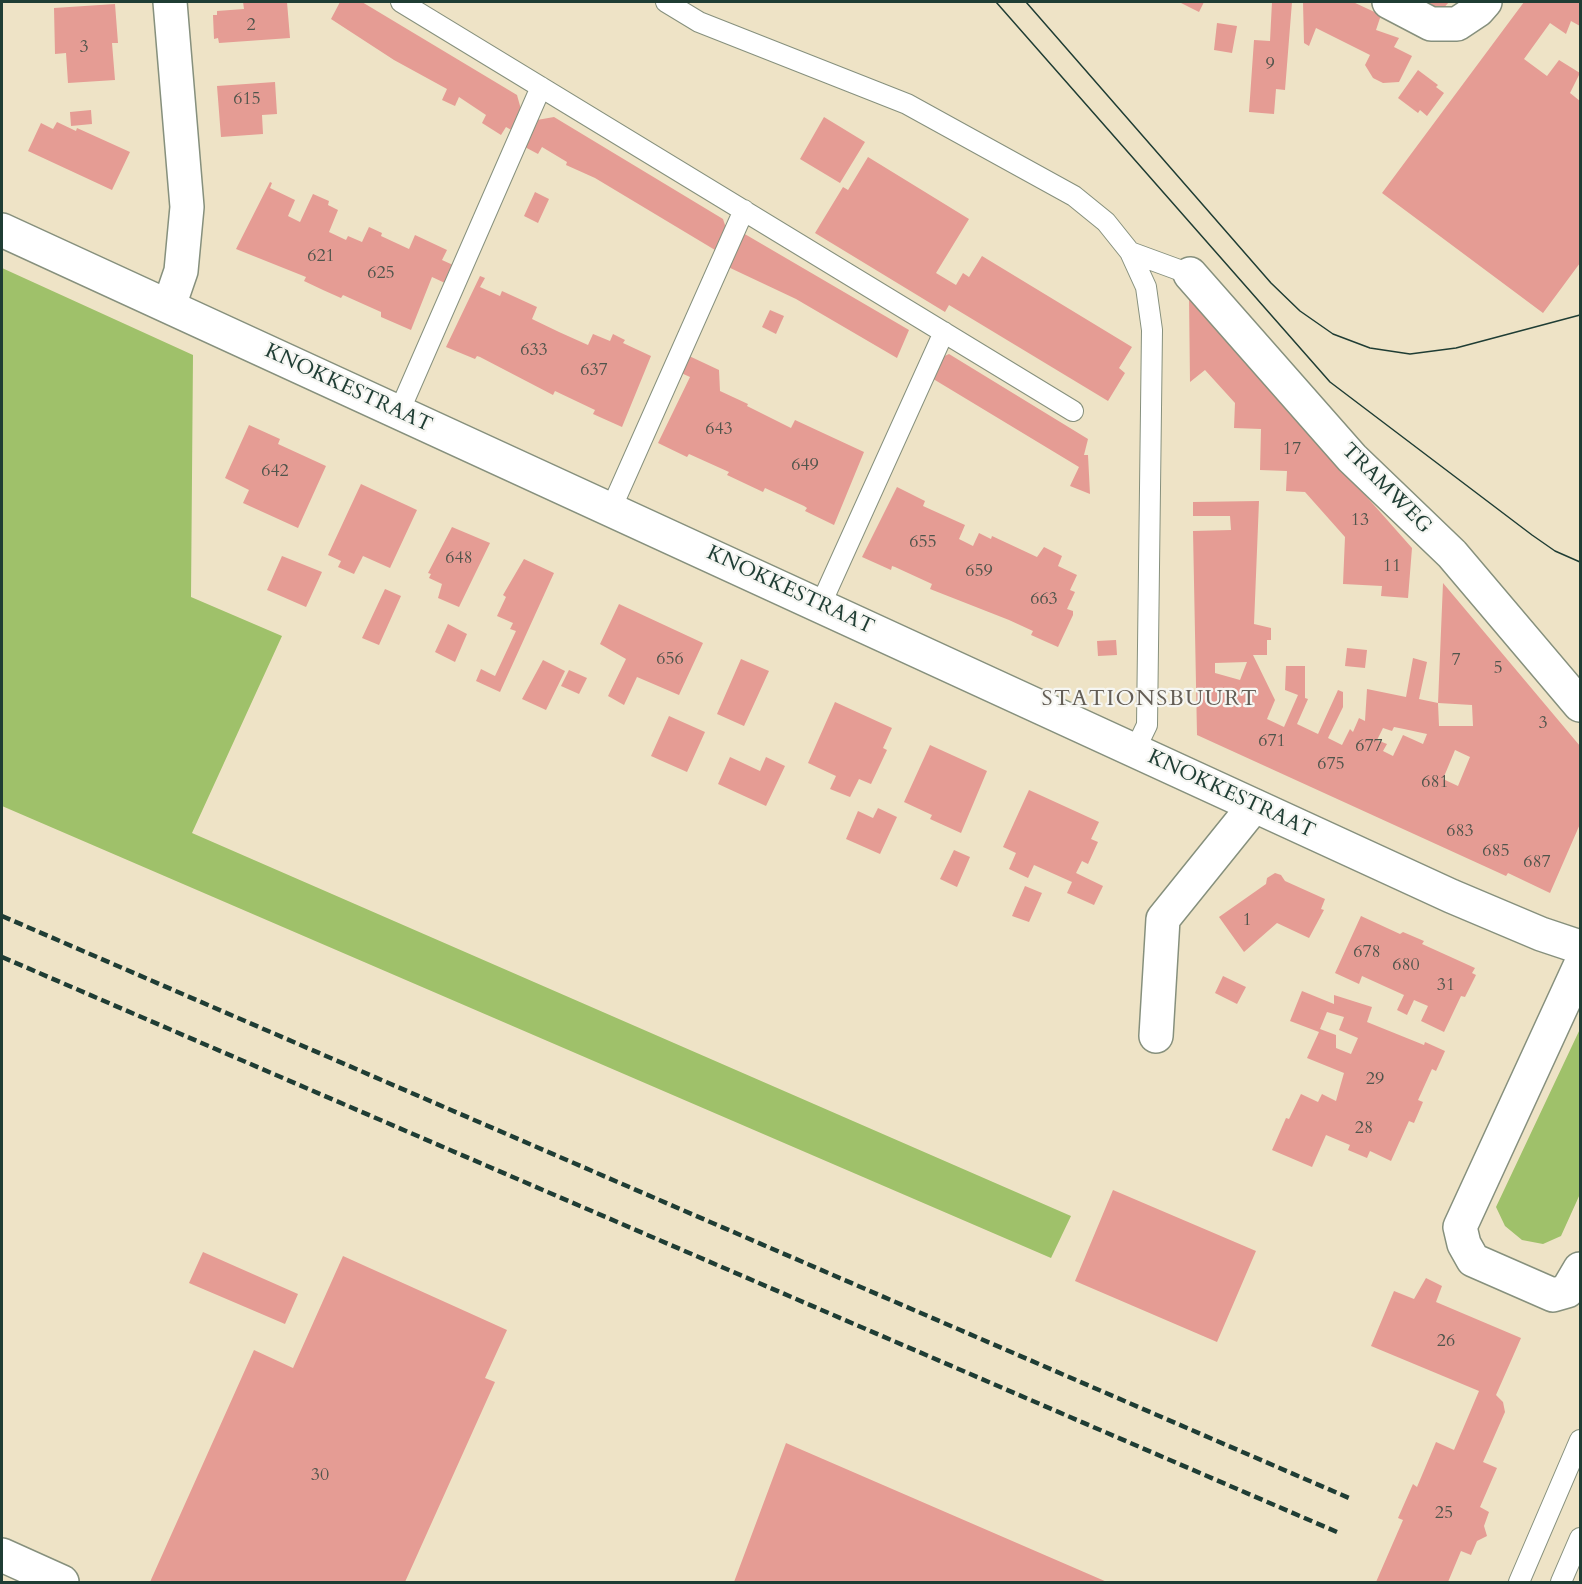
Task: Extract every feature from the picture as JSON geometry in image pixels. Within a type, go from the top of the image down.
[{"type":"street","points":[[169,306],[181,271],[187,207],[170,2]]},
{"type":"street","points":[[1389,2],[1431,24],[1457,24],[1478,10],[1485,2]]},
{"type":"street","name":"KNOKKESTRAAT","points":[[2,230],[1451,896],[1541,934],[1581,947]]},
{"type":"street","name":"TRAMWEG","points":[[1190,274],[1352,458],[1452,554],[1581,705]]},
{"type":"street","points":[[1156,1036],[1163,919],[1254,806]]},
{"type":"street","points":[[1577,1284],[1567,1292],[1553,1295],[1473,1260],[1464,1244],[1460,1227],[1581,966]]},
{"type":"street","points":[[2,1556],[62,1582]]},
{"type":"lane","points":[[400,2],[1073,411]]},
{"type":"lane","points":[[666,2],[699,22],[907,105],[1074,196],[1106,222],[1130,252],[1146,287],[1152,330],[1148,725],[1135,750]]},
{"type":"lane","points":[[399,412],[541,87]]},
{"type":"lane","points":[[611,509],[744,210]]},
{"type":"lane","points":[[1130,252],[1190,274]]},
{"type":"lane","points":[[820,606],[944,332]]},
{"type":"lane","points":[[1519,1582],[1581,1440]]},
{"type":"lane","points":[[1561,1582],[1581,1538]]},
{"type":"green space","points":[[2,268],[193,355],[191,597],[282,636],[192,833],[1071,1216],[1051,1258],[2,806]]},
{"type":"green space","points":[[1580,1029],[1580,1194],[1561,1236],[1543,1244],[1522,1240],[1505,1226],[1496,1207]]},
{"type":"building","points":[[243,2],[287,2],[290,38],[219,43],[218,38],[214,39],[213,15],[217,15],[217,11],[244,9]]},
{"type":"building","points":[[340,2],[362,2],[517,95],[522,113],[513,131],[506,127],[501,135],[482,123],[486,115],[459,97],[455,106],[442,100],[447,89],[394,60],[331,19]]},
{"type":"building","points":[[1179,2],[1204,2],[1199,12]]},
{"type":"building","points":[[1272,2],[1292,2],[1285,90],[1276,89],[1274,114],[1249,112],[1254,40],[1270,41]]},
{"type":"building","points":[[1303,2],[1353,2],[1381,15],[1376,30],[1399,38],[1394,47],[1412,56],[1399,82],[1383,83],[1373,78],[1365,65],[1370,55],[1316,28],[1309,46],[1304,43]]},
{"type":"building","points":[[1422,2],[1449,2],[1441,11]]},
{"type":"building","points":[[1524,2],[1580,2],[1580,26],[1571,21],[1566,34],[1550,23],[1524,59],[1547,76],[1559,60],[1580,73],[1570,93],[1580,101],[1580,263],[1543,313],[1382,193]]},
{"type":"building","points":[[115,4],[118,43],[112,43],[115,80],[68,83],[66,53],[55,54],[54,8]]},
{"type":"building","points":[[1217,23],[1237,26],[1232,53],[1214,50]]},
{"type":"building","points":[[1418,70],[1438,85],[1436,87],[1444,93],[1427,116],[1420,110],[1418,113],[1398,98]]},
{"type":"building","points":[[275,82],[277,114],[262,115],[263,134],[221,137],[217,86]]},
{"type":"building","points":[[91,110],[92,124],[71,126],[70,112]]},
{"type":"building","points":[[554,117],[723,219],[726,228],[715,250],[595,178],[566,165],[567,162],[542,147],[538,154],[523,146],[537,120]]},
{"type":"building","points":[[824,117],[865,142],[840,183],[800,159]]},
{"type":"building","points":[[57,122],[76,131],[77,128],[130,152],[112,190],[28,151],[41,123],[53,129]]},
{"type":"building","points":[[868,157],[969,219],[936,273],[956,285],[963,273],[969,277],[982,256],[1132,347],[1119,368],[1125,373],[1108,401],[949,305],[945,312],[815,233],[843,187],[848,190]]},
{"type":"building","points":[[270,182],[272,183],[270,188],[295,200],[288,216],[300,222],[313,194],[329,201],[328,205],[338,210],[329,232],[346,240],[348,236],[362,242],[369,227],[382,233],[381,236],[409,249],[415,235],[447,250],[442,260],[453,265],[445,283],[432,277],[411,330],[381,317],[381,312],[343,295],[341,298],[304,281],[306,277],[236,249]]},
{"type":"building","points":[[535,192],[549,199],[538,223],[524,216]]},
{"type":"building","points":[[743,233],[909,330],[897,358],[796,299],[726,266]]},
{"type":"building","points":[[480,276],[485,278],[480,287],[500,296],[502,291],[537,307],[532,319],[559,332],[588,345],[593,334],[610,341],[613,334],[625,340],[623,343],[651,356],[622,427],[593,414],[595,410],[555,391],[553,395],[480,357],[477,356],[475,359],[446,347]]},
{"type":"building","points":[[1189,296],[1412,548],[1408,598],[1381,596],[1382,586],[1343,584],[1345,537],[1305,492],[1286,491],[1287,471],[1260,470],[1261,429],[1234,428],[1235,403],[1205,370],[1190,382]]},
{"type":"building","points":[[770,310],[784,316],[776,334],[762,327]]},
{"type":"building","points":[[949,354],[1088,439],[1084,455],[1088,455],[1090,494],[1070,486],[1079,467],[930,377],[938,359]]},
{"type":"building","points":[[687,355],[719,370],[720,391],[748,404],[747,406],[791,428],[795,420],[864,452],[834,525],[805,511],[807,508],[804,506],[765,488],[763,492],[727,475],[729,472],[689,454],[687,457],[658,443],[690,377],[679,372]]},
{"type":"building","points":[[249,425],[280,439],[278,444],[326,466],[298,528],[243,503],[249,490],[225,478]]},
{"type":"building","points":[[361,484],[417,510],[390,568],[363,556],[354,574],[338,567],[341,561],[328,555]]},
{"type":"building","points":[[897,487],[925,501],[923,506],[965,525],[959,539],[973,546],[979,533],[991,539],[992,536],[1037,557],[1044,547],[1062,556],[1058,566],[1077,575],[1070,590],[1075,592],[1067,609],[1073,611],[1073,615],[1058,647],[1031,635],[1033,631],[1009,620],[930,589],[932,584],[895,567],[892,566],[891,570],[862,557]]},
{"type":"building","points":[[1259,501],[1254,624],[1271,628],[1271,640],[1267,640],[1267,655],[1253,655],[1275,700],[1267,719],[1284,727],[1298,695],[1285,690],[1286,666],[1305,666],[1305,698],[1308,699],[1297,724],[1318,734],[1338,690],[1343,692],[1343,707],[1328,738],[1342,745],[1350,729],[1353,732],[1359,718],[1365,721],[1367,689],[1406,697],[1413,658],[1427,662],[1419,699],[1438,703],[1443,583],[1580,746],[1580,824],[1550,893],[1508,873],[1506,876],[1197,735],[1193,531],[1231,530],[1230,516],[1193,516],[1193,502]],"holes":[[[1247,662],[1240,680],[1215,673],[1215,663]],[[1438,703],[1472,705],[1473,726],[1439,726]],[[1394,727],[1427,734],[1423,744],[1403,735],[1393,756],[1383,751],[1387,744],[1377,740],[1383,728],[1392,731]],[[1455,750],[1470,757],[1458,786],[1443,779]]]},
{"type":"building","points":[[452,527],[490,543],[459,607],[438,598],[442,584],[429,578],[431,574],[428,573]]},
{"type":"building","points":[[282,556],[322,572],[306,607],[267,590]]},
{"type":"building","points":[[524,559],[554,573],[500,692],[476,681],[481,669],[495,676],[516,631],[510,629],[513,623],[497,616],[506,597],[503,595]]},
{"type":"building","points":[[385,589],[401,596],[379,645],[362,638]]},
{"type":"building","points":[[619,604],[703,643],[679,695],[637,677],[624,705],[608,696],[626,659],[600,644]]},
{"type":"building","points":[[448,624],[467,634],[455,662],[435,652]]},
{"type":"building","points":[[1116,640],[1117,655],[1098,656],[1097,641]]},
{"type":"building","points":[[1347,648],[1367,650],[1365,668],[1345,666]]},
{"type":"building","points":[[741,659],[769,671],[744,726],[717,714]]},
{"type":"building","points":[[543,660],[565,671],[546,710],[522,699]]},
{"type":"building","points":[[569,670],[587,678],[579,694],[561,686]]},
{"type":"building","points":[[835,702],[892,728],[883,748],[887,750],[871,784],[859,779],[850,797],[830,789],[836,776],[808,763]]},
{"type":"building","points":[[669,716],[705,732],[687,772],[651,756]]},
{"type":"building","points":[[930,745],[987,771],[961,833],[930,819],[932,815],[904,802]]},
{"type":"building","points":[[730,757],[760,771],[766,757],[785,766],[766,806],[718,784]]},
{"type":"building","points":[[1029,790],[1099,822],[1091,839],[1098,842],[1088,864],[1082,861],[1076,873],[1103,886],[1094,905],[1067,893],[1072,882],[1034,865],[1028,878],[1009,869],[1016,853],[1003,847]]},
{"type":"building","points":[[878,808],[897,817],[880,854],[846,839],[858,811],[873,818]]},
{"type":"building","points":[[954,850],[970,857],[957,887],[940,879]]},
{"type":"building","points":[[1275,873],[1281,875],[1285,881],[1325,899],[1321,909],[1324,910],[1309,938],[1277,923],[1244,952],[1219,917],[1266,884],[1267,878]]},
{"type":"building","points":[[1025,886],[1042,893],[1029,922],[1012,916]]},
{"type":"building","points":[[1361,916],[1400,934],[1403,932],[1424,941],[1422,944],[1475,968],[1472,973],[1476,975],[1465,997],[1461,996],[1444,1032],[1421,1021],[1428,1006],[1414,1000],[1407,1015],[1397,1010],[1404,995],[1362,976],[1359,984],[1335,973]]},
{"type":"building","points":[[1223,976],[1246,987],[1237,1004],[1215,993]]},
{"type":"building","points":[[1302,991],[1334,1004],[1334,995],[1372,1007],[1367,1022],[1445,1051],[1436,1071],[1432,1069],[1418,1100],[1423,1102],[1414,1123],[1409,1121],[1391,1161],[1370,1151],[1367,1158],[1348,1150],[1350,1145],[1326,1135],[1312,1167],[1272,1150],[1286,1118],[1289,1119],[1301,1094],[1318,1102],[1322,1094],[1336,1101],[1344,1073],[1307,1058],[1319,1032],[1290,1021]],"holes":[[[1327,1012],[1344,1017],[1339,1030],[1358,1038],[1351,1054],[1336,1048],[1336,1035],[1320,1029]]]},
{"type":"building","points":[[1113,1190],[1256,1251],[1217,1342],[1075,1281]]},
{"type":"building","points":[[203,1252],[298,1294],[285,1324],[189,1283]]},
{"type":"building","points":[[343,1256],[507,1330],[485,1378],[495,1382],[405,1582],[150,1582],[254,1350],[293,1368]]},
{"type":"building","points":[[1426,1278],[1442,1286],[1436,1302],[1521,1338],[1496,1395],[1503,1402],[1505,1412],[1483,1462],[1497,1468],[1480,1507],[1489,1512],[1484,1526],[1487,1536],[1477,1541],[1471,1555],[1461,1551],[1448,1582],[1376,1582],[1403,1520],[1398,1518],[1413,1484],[1417,1487],[1436,1442],[1454,1450],[1479,1391],[1371,1346],[1394,1291],[1414,1299]]},
{"type":"building","points":[[786,1443],[1107,1582],[734,1582]]},
{"type":"tram line","points":[[996,2],[1330,382],[1532,535],[1555,551],[1580,562]]},
{"type":"tram line","points":[[1026,2],[1271,283],[1300,311],[1333,334],[1370,348],[1410,354],[1456,348],[1580,315]]},
{"type":"railway","points":[[2,916],[1349,1498]]},
{"type":"railway","points":[[2,957],[1337,1532]]},
{"type":"district","name":"STATIONSBUURT","points":[[1150,700]]}]
